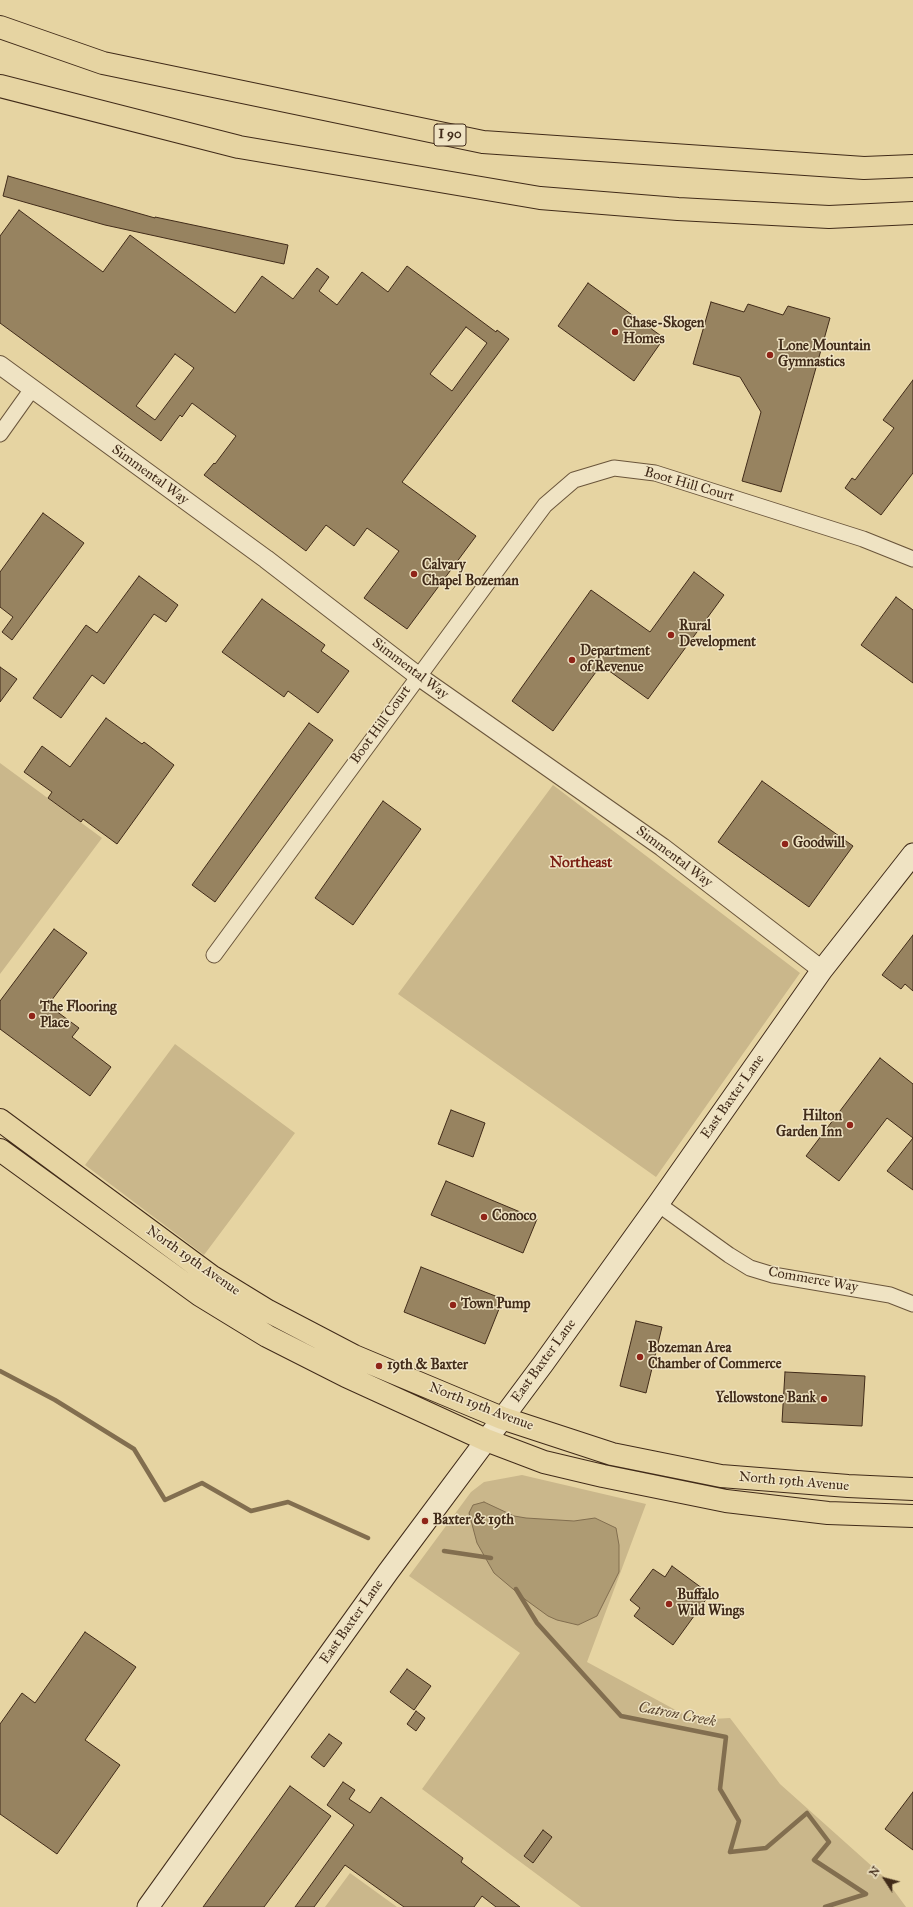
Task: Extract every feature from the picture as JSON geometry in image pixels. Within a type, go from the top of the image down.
[{"type":"main road","name":"I 90","points":[[0,27],[103,63],[483,142],[864,168],[913,166]]},
{"type":"main road","points":[[0,86],[239,147],[540,198],[678,209],[829,217],[913,214]]},
{"type":"main road","name":"East Baxter Lane","points":[[148,1907],[388,1572],[658,1204],[822,970],[913,854]]},
{"type":"main road","name":"North 19th Avenue","points":[[0,1120],[212,1276],[268,1311],[354,1356],[502,1418],[612,1454],[721,1476],[848,1486],[913,1489]]},
{"type":"main road","name":"North 19th Avenue","points":[[0,1150],[200,1295],[267,1336],[346,1376],[486,1440],[544,1462],[603,1476],[726,1501],[828,1513],[913,1516]]},
{"type":"street","name":"Simmental Way","points":[[0,365],[266,559],[418,676],[662,847],[822,970]]},
{"type":"street","points":[[0,434],[32,389]]},
{"type":"street","name":"Boot Hill Court","points":[[214,955],[545,505],[574,480],[614,468],[656,473],[863,539],[913,559]]},
{"type":"street","name":"Commerce Way","points":[[658,1204],[729,1255],[750,1268],[773,1275],[890,1295],[913,1304]]},
{"type":"shaded area","points":[[0,763],[102,838],[0,974]]},
{"type":"shaded area","points":[[553,785],[800,973],[656,1177],[398,994]]},
{"type":"shaded area","points":[[175,1044],[295,1133],[204,1255],[85,1165]]},
{"type":"shaded area","points":[[522,1475],[646,1504],[587,1662],[694,1720],[730,1718],[780,1784],[884,1877],[906,1907],[581,1907],[422,1789],[520,1653],[409,1576],[471,1492],[484,1482]]},
{"type":"shaded area","points":[[484,1502],[514,1516],[574,1521],[595,1518],[616,1528],[619,1545],[619,1572],[597,1616],[578,1625],[557,1620],[548,1616],[526,1600],[494,1573],[477,1543],[469,1513],[473,1505]]},
{"type":"shaded area","points":[[350,1873],[397,1907],[325,1907]]},
{"type":"building","points":[[8,176],[155,218],[288,245],[284,264],[105,225],[3,196]]},
{"type":"building","points":[[19,210],[103,272],[130,235],[235,313],[262,276],[293,299],[317,268],[329,277],[319,291],[337,305],[362,272],[388,292],[407,266],[496,332],[497,330],[509,339],[402,482],[476,536],[407,629],[364,598],[399,551],[367,528],[354,546],[326,525],[306,551],[204,475],[214,463],[215,464],[236,436],[192,403],[182,417],[180,415],[161,441],[0,323],[0,236]],"holes":[[[466,327],[487,343],[452,391],[430,374]],[[175,354],[194,368],[155,420],[136,406]]]},
{"type":"building","points":[[588,283],[664,338],[634,381],[558,326]]},
{"type":"building","points":[[711,302],[744,312],[748,304],[783,315],[788,306],[830,318],[781,492],[742,481],[761,412],[740,377],[693,364]]},
{"type":"building","points":[[913,380],[913,473],[881,515],[845,488],[852,478],[855,480],[894,428],[883,420]]},
{"type":"building","points":[[43,513],[84,543],[12,640],[2,632],[13,617],[0,607],[0,572]]},
{"type":"building","points":[[694,572],[724,595],[648,699],[601,665],[553,731],[512,701],[591,590],[650,632]]},
{"type":"building","points":[[139,576],[178,605],[166,622],[154,614],[104,684],[92,675],[61,718],[33,698],[86,625],[97,633]]},
{"type":"building","points":[[896,597],[913,610],[913,683],[861,645]]},
{"type":"building","points":[[262,599],[325,645],[321,651],[349,671],[318,713],[288,691],[284,697],[222,652]]},
{"type":"building","points":[[0,667],[17,679],[0,702]]},
{"type":"building","points":[[106,718],[142,744],[144,742],[174,765],[117,844],[83,819],[81,822],[48,798],[52,792],[24,772],[42,746],[70,767]]},
{"type":"building","points":[[309,723],[333,740],[215,902],[192,885]]},
{"type":"building","name":"Goodwill","points":[[762,781],[853,846],[809,907],[718,842]]},
{"type":"building","points":[[383,801],[421,829],[353,925],[315,898]]},
{"type":"building","name":"The Flooring Place","points":[[54,929],[87,953],[48,1005],[79,1028],[72,1037],[111,1067],[90,1096],[0,1029],[0,1001]]},
{"type":"building","points":[[913,935],[913,991],[905,984],[901,989],[882,975]]},
{"type":"building","name":"Hilton Garden Inn","points":[[880,1058],[913,1084],[913,1138],[887,1118],[839,1181],[806,1156]]},
{"type":"building","points":[[451,1110],[485,1123],[473,1157],[438,1144]]},
{"type":"building","points":[[913,1138],[913,1190],[887,1171]]},
{"type":"building","name":"Conoco","points":[[446,1181],[537,1219],[523,1253],[431,1215]]},
{"type":"building","name":"Town Pump","points":[[421,1267],[503,1299],[485,1344],[404,1312]]},
{"type":"building","points":[[636,1321],[662,1327],[646,1393],[620,1386]]},
{"type":"building","points":[[785,1372],[865,1376],[862,1426],[782,1422]]},
{"type":"building","name":"Buffalo Wild Wings","points":[[672,1566],[710,1594],[673,1645],[634,1616],[640,1608],[630,1600],[653,1569],[665,1577]]},
{"type":"building","points":[[85,1632],[136,1667],[85,1740],[120,1765],[57,1854],[0,1814],[0,1724],[22,1693],[35,1703]]},
{"type":"building","points":[[407,1669],[431,1686],[414,1710],[390,1692]]},
{"type":"building","points":[[416,1711],[425,1718],[416,1731],[407,1724]]},
{"type":"building","points":[[329,1734],[342,1743],[324,1767],[311,1757]]},
{"type":"building","points":[[343,1782],[355,1790],[349,1799],[370,1813],[381,1797],[463,1858],[461,1862],[520,1907],[496,1907],[482,1896],[474,1907],[404,1907],[345,1865],[314,1907],[295,1907],[354,1825],[327,1805]]},
{"type":"building","points":[[290,1786],[331,1816],[264,1907],[203,1907]]},
{"type":"building","points":[[913,1792],[913,1850],[885,1829]]},
{"type":"building","points":[[543,1830],[552,1837],[533,1863],[524,1856]]},
{"type":"waterway","points":[[0,1371],[55,1400],[134,1449],[165,1500],[202,1483],[251,1511],[288,1502],[368,1538]]},
{"type":"waterway","name":"Catron Creek","points":[[444,1551],[491,1558]]},
{"type":"waterway","name":"Catron Creek","points":[[516,1589],[537,1623],[621,1716],[726,1737],[720,1789],[739,1821],[730,1852],[766,1848],[807,1813],[829,1842],[814,1860],[866,1894],[825,1907]]},
{"type":"place","name":"Chase-Skogen Homes","points":[[615,332]]},
{"type":"place","name":"Lone Mountain Gymnastics","points":[[770,355]]},
{"type":"place","name":"Calvary Chapel Bozeman","points":[[414,574]]},
{"type":"place","name":"Rural Development","points":[[671,635]]},
{"type":"place","name":"Department of Revenue","points":[[572,660]]},
{"type":"place","name":"Goodwill","points":[[785,844]]},
{"type":"place","name":"The Flooring Place","points":[[32,1016]]},
{"type":"place","name":"Hilton Garden Inn","points":[[850,1125]]},
{"type":"place","name":"Conoco","points":[[484,1217]]},
{"type":"place","name":"Town Pump","points":[[453,1305]]},
{"type":"place","name":"Bozeman Area Chamber of Commerce","points":[[640,1357]]},
{"type":"place","name":"19th & Baxter","points":[[379,1366]]},
{"type":"place","name":"Yellowstone Bank","points":[[824,1399]]},
{"type":"place","name":"Baxter & 19th","points":[[425,1521]]},
{"type":"place","name":"Buffalo Wild Wings","points":[[669,1604]]},
{"type":"district","name":"Northeast","points":[[581,863]]}]
